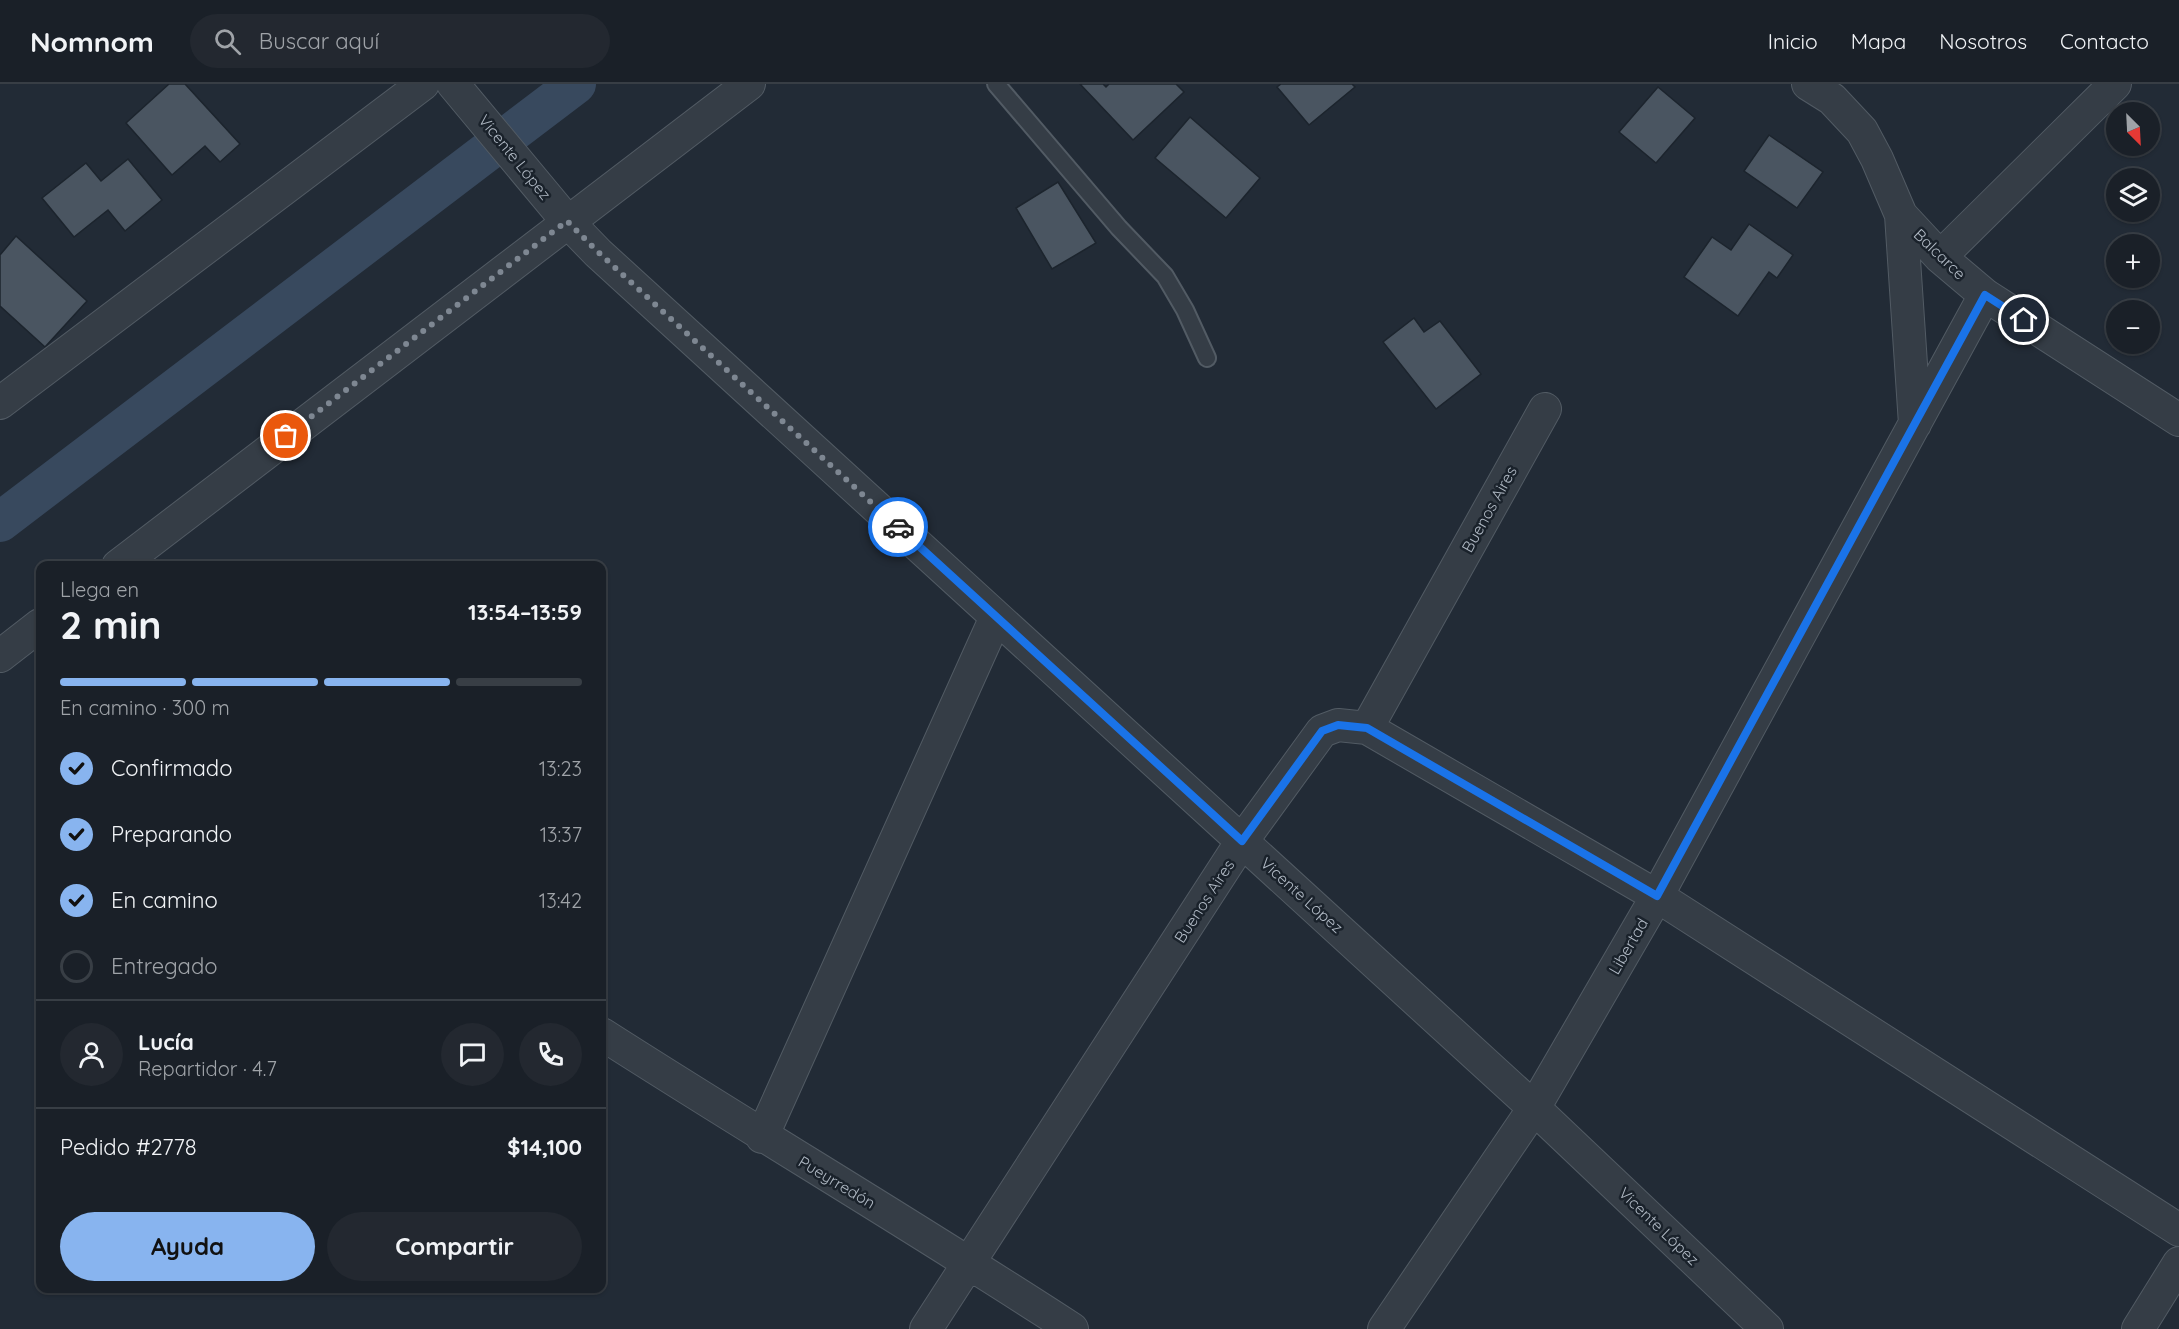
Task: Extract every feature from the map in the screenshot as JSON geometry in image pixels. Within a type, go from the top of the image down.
[{"type":"street","points":[[0,403],[423,84]]},
{"type":"street","points":[[124,561],[561,214],[749,84]]},
{"type":"street","points":[[1940,257],[2115,84]]},
{"type":"street","name":"Vicente López","points":[[457,88],[561,214],[598,252],[1534,1108],[1767,1329]]},
{"type":"street","name":"Balcarce","points":[[1825,89],[1862,131],[1877,159],[1901,215],[1940,257],[1985,295],[2179,420]]},
{"type":"street","points":[[1901,215],[1915,423]]},
{"type":"street","name":"Libertad","points":[[1384,1329],[1534,1108],[1657,896],[1985,295]]},
{"type":"street","name":"Buenos Aires","points":[[926,1329],[971,1263],[1242,841],[1322,731],[1338,725],[1367,728],[1545,409]]},
{"type":"street","points":[[762,1137],[996,617]]},
{"type":"street","points":[[1367,728],[1657,896],[2179,1230]]},
{"type":"street","name":"Pueyrredón","points":[[606,1037],[762,1137],[971,1263],[1072,1329]]},
{"type":"street","points":[[2138,1329],[2179,1263]]},
{"type":"lane","points":[[996,84],[1119,228],[1165,276],[1185,310],[1207,358]]},
{"type":"building","points":[[169,84],[185,84],[240,144],[220,162],[205,146],[172,175],[126,123]]},
{"type":"building","points":[[1080,84],[1103,84],[1106,87],[1109,84],[1176,84],[1184,92],[1133,140]]},
{"type":"building","points":[[1281,84],[1352,84],[1355,87],[1309,125],[1277,87]]},
{"type":"building","points":[[1658,87],[1695,118],[1656,163],[1619,132]]},
{"type":"building","points":[[1190,117],[1260,178],[1226,218],[1155,158]]},
{"type":"building","points":[[1769,135],[1823,172],[1797,208],[1744,171]]},
{"type":"building","points":[[128,159],[162,200],[125,231],[108,210],[74,237],[42,198],[86,163],[101,181]]},
{"type":"building","points":[[1058,182],[1096,243],[1052,269],[1016,208]]},
{"type":"building","points":[[1749,224],[1793,255],[1777,278],[1769,272],[1738,316],[1684,277],[1712,237],[1731,250]]},
{"type":"building","points":[[16,236],[87,301],[45,347],[0,306],[0,255]]},
{"type":"building","points":[[1414,318],[1424,332],[1440,321],[1481,374],[1436,409],[1383,342]]},
{"type":"waterway","points":[[0,522],[576,84]]},
{"type":"way so far","points":[[286,436],[567,221],[898,527]]},
{"type":"route","points":[[898,527],[1242,841],[1322,731],[1338,725],[1367,728],[1657,896],[1985,295],[2024,320]]}]
